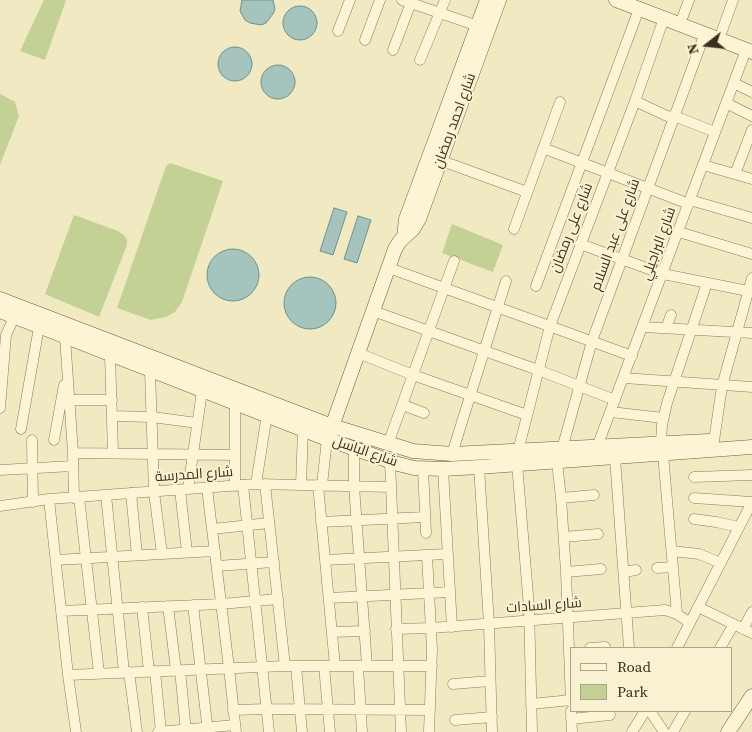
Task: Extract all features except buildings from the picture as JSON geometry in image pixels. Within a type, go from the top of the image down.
[{"type":"main road","name":"شارع احمد رمضان","points":[[327,439],[396,246],[413,229],[419,219],[435,159],[487,0]]},
{"type":"main road","name":"شارع احمد رمضان","points":[[435,159],[499,0]]},
{"type":"main road","points":[[616,0],[640,2],[683,16],[722,31],[750,49]]},
{"type":"main road","points":[[640,2],[664,18],[750,49]]},
{"type":"main road","name":"شارع الباسل","points":[[0,299],[39,327],[152,372],[267,414],[327,439],[390,461],[422,469],[443,469],[479,467],[518,458]]},
{"type":"main road","name":"شارع الباسل","points":[[0,311],[16,312],[159,360],[332,426],[388,444],[426,453],[518,458],[662,449],[752,447]]},
{"type":"main road","points":[[152,372],[159,360]]},
{"type":"main road","name":"شارع الباسل","points":[[597,453],[615,458],[714,441],[752,438]]},
{"type":"main road","points":[[728,732],[752,696]]},
{"type":"street","points":[[338,30],[350,0]]},
{"type":"street","points":[[364,40],[380,0]]},
{"type":"street","points":[[420,60],[445,0]]},
{"type":"street","points":[[683,16],[689,0]]},
{"type":"street","points":[[722,31],[733,0]]},
{"type":"street","points":[[393,50],[408,1],[478,26]]},
{"type":"street","points":[[536,286],[640,2]]},
{"type":"street","name":"شارع على رمضان","points":[[532,732],[529,621],[518,458],[550,326],[635,101],[664,18]]},
{"type":"street","name":"شارع على عبد السلام","points":[[559,455],[592,341],[705,33]]},
{"type":"street","name":"شارع البراجيلي","points":[[597,453],[715,132],[734,82],[750,49]]},
{"type":"street","points":[[734,82],[752,92]]},
{"type":"street","points":[[635,101],[667,116],[673,116],[715,132]]},
{"type":"street","points":[[514,229],[560,102]]},
{"type":"street","points":[[726,103],[752,116]]},
{"type":"street","points":[[735,174],[752,130]]},
{"type":"street","points":[[543,148],[647,189],[752,218]]},
{"type":"street","points":[[435,159],[527,192]]},
{"type":"street","points":[[703,164],[752,179]]},
{"type":"street","points":[[679,232],[752,254]]},
{"type":"street","points":[[580,244],[663,274],[748,291]]},
{"type":"street","points":[[388,444],[454,262]]},
{"type":"street","points":[[389,268],[632,356]]},
{"type":"street","points":[[714,441],[722,386],[752,278]]},
{"type":"street","points":[[452,454],[506,281]]},
{"type":"street","points":[[676,614],[662,449],[663,418],[707,283]]},
{"type":"street","points":[[373,311],[538,370],[615,400]]},
{"type":"street","points":[[0,408],[2,359],[6,335],[16,312]]},
{"type":"street","points":[[666,328],[670,315]]},
{"type":"street","points":[[21,429],[39,327]]},
{"type":"street","points":[[643,327],[752,333]]},
{"type":"street","points":[[65,337],[76,497],[86,558],[99,674]]},
{"type":"street","points":[[358,353],[413,375],[527,415]]},
{"type":"street","points":[[110,355],[113,453]]},
{"type":"street","points":[[54,440],[67,367]]},
{"type":"street","points":[[152,372],[154,492],[162,554]]},
{"type":"street","points":[[624,378],[752,387]]},
{"type":"street","points":[[187,552],[184,490],[193,454],[202,391]]},
{"type":"street","points":[[69,400],[112,400]]},
{"type":"street","points":[[235,403],[234,455],[248,525],[269,732]]},
{"type":"street","points":[[403,405],[424,414]]},
{"type":"street","points":[[611,412],[663,418]]},
{"type":"street","points":[[267,414],[260,484],[270,523],[285,666]]},
{"type":"street","points":[[112,416],[152,417],[197,423]]},
{"type":"street","points":[[301,484],[304,430]]},
{"type":"street","points":[[327,439],[320,485],[335,666]]},
{"type":"street","points":[[32,440],[33,502]]},
{"type":"street","points":[[354,449],[356,520],[365,631],[360,710],[362,732]]},
{"type":"street","points":[[72,453],[234,455]]},
{"type":"street","points":[[559,455],[570,650],[570,684]]},
{"type":"street","points":[[615,458],[629,647]]},
{"type":"street","points":[[390,461],[401,732]]},
{"type":"street","points":[[0,470],[73,466]]},
{"type":"street","points":[[479,467],[492,732]]},
{"type":"street","points":[[422,469],[426,534]]},
{"type":"street","points":[[443,469],[452,627]]},
{"type":"street","points":[[694,477],[752,475]]},
{"type":"street","name":"شارع المدرسة","points":[[0,506],[49,499],[260,484],[390,487]]},
{"type":"street","points":[[142,607],[160,732],[235,728],[230,668],[207,488]]},
{"type":"street","points":[[131,494],[137,555]]},
{"type":"street","points":[[106,495],[118,608],[137,732]]},
{"type":"street","points":[[562,498],[594,495]]},
{"type":"street","points":[[678,647],[752,502],[694,498]]},
{"type":"street","points":[[49,499],[76,732]]},
{"type":"street","points":[[322,522],[425,517]]},
{"type":"street","points":[[694,519],[752,526]]},
{"type":"street","points":[[212,529],[270,523]]},
{"type":"street","points":[[564,537],[598,534]]},
{"type":"street","points":[[56,560],[215,551]]},
{"type":"street","points":[[672,551],[692,552],[721,563]]},
{"type":"street","points":[[325,560],[447,554]]},
{"type":"street","points":[[427,555],[432,666],[429,732]]},
{"type":"street","points":[[217,566],[274,562]]},
{"type":"street","points":[[657,568],[673,567]]},
{"type":"street","points":[[566,572],[601,569]]},
{"type":"street","points":[[624,572],[636,570]]},
{"type":"street","points":[[329,598],[450,592]]},
{"type":"street","points":[[61,611],[222,604],[278,599]]},
{"type":"street","points":[[193,605],[208,730]]},
{"type":"street","points":[[168,606],[186,731]]},
{"type":"street","points":[[698,607],[743,628]]},
{"type":"street","name":"شارع السادات","points":[[396,629],[452,627],[665,610],[676,614],[690,623]]},
{"type":"street","points":[[721,647],[743,628],[752,612]]},
{"type":"street","points":[[332,632],[365,631]]},
{"type":"street","points":[[68,675],[285,666],[432,666]]},
{"type":"street","points":[[296,666],[302,732]]},
{"type":"street","points":[[324,666],[330,732]]},
{"type":"street","points":[[453,684],[490,681]]},
{"type":"street","points":[[531,704],[570,701]]},
{"type":"street","points":[[233,710],[430,710]]},
{"type":"street","points":[[633,731],[634,712]]},
{"type":"street","points":[[633,731],[644,712]]},
{"type":"street","points":[[651,712],[664,732]]},
{"type":"street","points":[[674,732],[684,712]]},
{"type":"street","points":[[572,732],[571,715],[610,715]]},
{"type":"street","points":[[455,720],[492,717]]},
{"type":"green space","points":[[44,0],[66,0],[45,60],[20,51]]},
{"type":"green space","points":[[0,94],[15,102],[19,116],[0,165]]},
{"type":"green space","points":[[170,163],[223,181],[182,302],[175,312],[166,317],[151,320],[117,308],[166,166]]},
{"type":"green space","points":[[74,215],[118,231],[127,240],[127,245],[99,317],[45,294]]},
{"type":"green space","points":[[452,224],[503,245],[493,272],[442,253]]},
{"type":"water","points":[[242,0],[273,0],[275,9],[266,23],[261,25],[250,23],[245,20],[240,11]]},
{"type":"water","points":[[300,6],[307,7],[312,11],[316,16],[316,30],[312,35],[307,39],[300,40],[293,39],[288,35],[284,30],[283,23],[284,16],[288,11],[293,7]]},
{"type":"water","points":[[235,47],[242,48],[247,52],[251,57],[251,71],[247,76],[242,80],[235,81],[228,80],[223,76],[219,71],[218,64],[219,57],[223,52],[228,48]]},
{"type":"water","points":[[278,65],[285,66],[290,70],[294,75],[294,89],[290,94],[285,98],[278,99],[271,98],[266,94],[262,89],[261,82],[262,75],[266,70],[271,66]]},
{"type":"water","points":[[334,208],[347,212],[333,255],[320,251]]},
{"type":"water","points":[[358,216],[371,220],[357,263],[344,259]]},
{"type":"water","points":[[233,249],[247,253],[255,261],[259,275],[255,289],[247,297],[233,301],[219,297],[211,289],[207,275],[211,261],[219,253]]},
{"type":"water","points":[[310,277],[324,281],[332,289],[336,303],[332,317],[324,325],[310,329],[296,325],[288,317],[284,303],[288,289],[296,281]]}]
